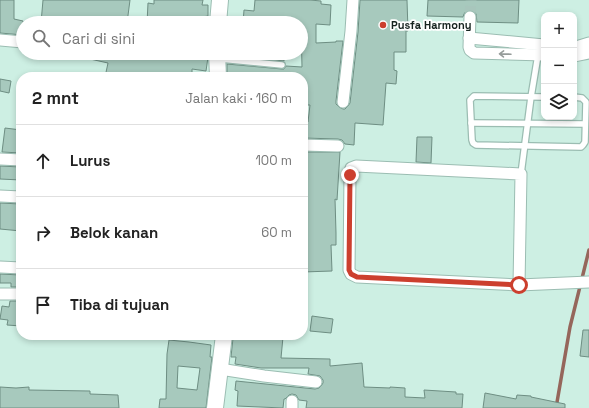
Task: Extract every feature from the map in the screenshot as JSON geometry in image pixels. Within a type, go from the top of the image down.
[{"type":"street","points":[[219,16],[220,0]]},
{"type":"street","points":[[343,102],[353,0]]},
{"type":"street","points":[[470,17],[469,48],[474,53],[541,55]]},
{"type":"street","points":[[469,38],[541,45]]},
{"type":"street","points":[[0,40],[16,41]]},
{"type":"street","points":[[577,46],[589,43]]},
{"type":"street","points":[[577,55],[589,53]]},
{"type":"street","points":[[217,60],[218,72]]},
{"type":"street","points":[[308,145],[338,146]]},
{"type":"street","points":[[0,159],[16,160]]},
{"type":"street","points":[[519,285],[521,174],[356,166],[351,168],[349,270],[351,274],[357,277],[519,285],[589,282]]},
{"type":"street","points":[[0,196],[16,197]]},
{"type":"street","points":[[0,267],[16,268]]},
{"type":"street","points":[[0,287],[16,287]]},
{"type":"street","points":[[0,294],[16,294]]},
{"type":"street","points":[[215,408],[223,340]]},
{"type":"street","points":[[220,369],[316,382]]},
{"type":"lane","points":[[521,174],[531,97],[541,55]]},
{"type":"lane","points":[[246,60],[282,65]]},
{"type":"lane","points":[[541,97],[474,96],[470,100],[473,143],[476,145],[581,147],[585,142],[586,102],[582,98],[577,97]]},
{"type":"lane","points":[[471,123],[585,124]]},
{"type":"building","points":[[0,0],[14,0],[16,34],[0,33]]},
{"type":"building","points":[[43,0],[130,0],[128,16],[42,16]]},
{"type":"building","points":[[154,0],[203,0],[202,5],[208,5],[208,16],[147,16],[148,3],[154,4]]},
{"type":"building","points":[[255,0],[310,0],[321,1],[321,4],[331,5],[330,25],[316,24],[316,43],[343,41],[336,104],[345,109],[350,103],[360,0],[407,0],[408,31],[406,31],[406,52],[394,52],[394,70],[397,71],[396,84],[386,83],[383,125],[355,123],[354,145],[345,144],[342,140],[338,139],[308,138],[310,105],[308,105],[308,72],[227,72],[227,64],[284,69],[286,66],[302,67],[302,60],[308,60],[308,16],[244,16],[244,10],[254,11]]},
{"type":"building","points":[[428,0],[519,0],[518,23],[477,22],[476,14],[471,10],[466,11],[463,17],[427,16]]},
{"type":"building","points":[[94,60],[208,60],[206,71],[192,69],[192,72],[106,72],[108,63]]},
{"type":"building","points":[[0,79],[11,81],[9,93],[0,91]]},
{"type":"building","points":[[5,128],[16,129],[16,153],[2,152]]},
{"type":"building","points":[[417,137],[432,137],[431,163],[416,162]]},
{"type":"building","points":[[308,152],[340,152],[337,200],[335,199],[336,245],[331,245],[332,271],[308,272]]},
{"type":"building","points":[[0,166],[16,167],[16,180],[0,179]]},
{"type":"building","points":[[0,203],[16,204],[16,231],[0,229]]},
{"type":"building","points":[[0,274],[16,275],[16,287],[11,287],[11,283],[0,283]]},
{"type":"building","points":[[10,301],[16,301],[16,326],[7,325],[8,320],[0,319],[2,306],[9,307]]},
{"type":"building","points":[[312,316],[333,319],[331,333],[310,331]]},
{"type":"building","points":[[583,330],[589,330],[589,357],[580,356]]},
{"type":"building","points":[[169,340],[211,345],[210,357],[212,357],[206,408],[159,408],[160,399],[166,399],[167,354]],"holes":[[[178,366],[200,368],[197,390],[177,388]]]},
{"type":"building","points":[[233,340],[283,340],[281,358],[330,359],[330,366],[362,363],[364,387],[405,388],[405,397],[425,398],[424,390],[456,392],[456,394],[463,394],[462,408],[306,408],[307,401],[299,400],[296,395],[292,394],[284,399],[283,408],[237,406],[238,391],[235,390],[236,381],[315,389],[321,386],[323,380],[320,376],[308,374],[309,368],[261,368],[235,364],[236,357],[231,357]]},
{"type":"building","points":[[0,387],[29,387],[29,390],[90,391],[90,394],[118,395],[119,408],[0,408]]},
{"type":"building","points":[[485,393],[516,399],[517,395],[531,396],[565,404],[565,408],[483,408]]},
{"type":"waterway","points":[[556,408],[570,327],[589,250]]},
{"type":"tunnel","points":[[470,17],[471,0]]},
{"type":"place","name":"Pusfa Harmony","points":[[383,25]]},
{"type":"route","points":[[350,175],[349,270],[351,274],[357,277],[519,285]]}]
